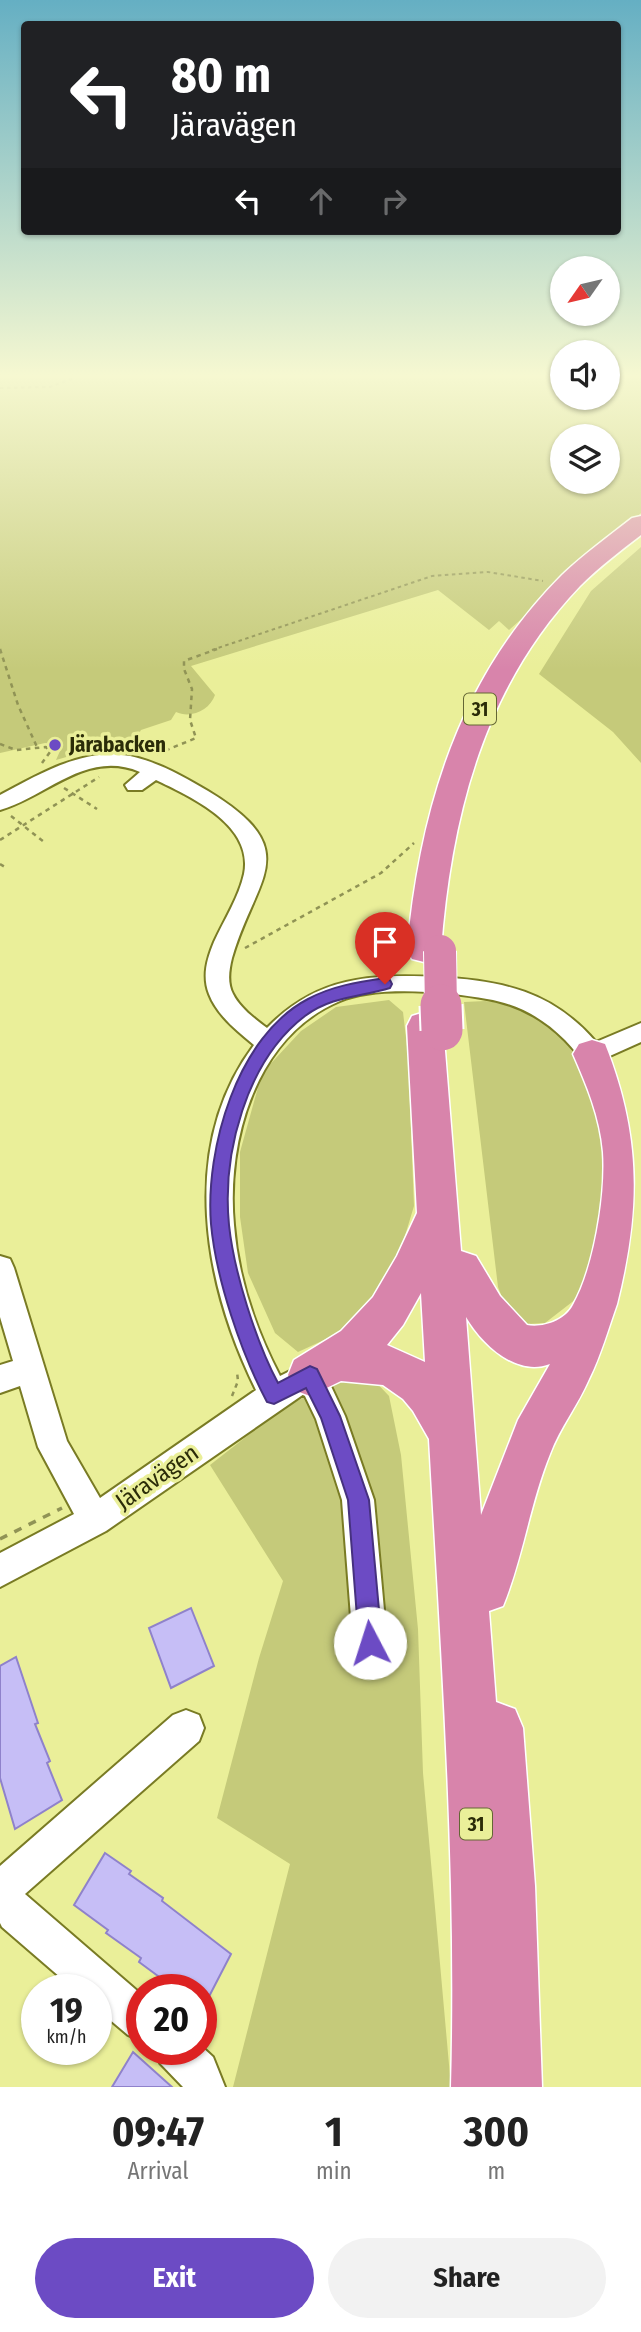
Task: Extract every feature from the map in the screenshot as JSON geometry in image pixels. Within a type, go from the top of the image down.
[{"type":"highway","name":"31","points":[[482,2087],[483,2024],[474,1771],[437,1213],[429,880],[441,820],[460,756],[480,710],[503,670],[538,618],[582,571],[641,523]]},
{"type":"highway","name":"31","points":[[432,950],[456,817],[477,750],[493,711],[520,664],[552,618],[597,571],[641,535]]},
{"type":"highway","name":"31","points":[[434,1028],[461,1269],[507,1886],[511,2087]]},
{"type":"highway","points":[[485,1588],[524,1459],[535,1433],[574,1363],[610,1264],[617,1235],[625,1177],[624,1150],[615,1105],[593,1054]]},
{"type":"highway","points":[[308,1377],[371,1333],[394,1305],[437,1213]]},
{"type":"highway","points":[[461,1269],[495,1328],[516,1343],[546,1346],[573,1335],[589,1321]]},
{"type":"highway","points":[[308,1377],[377,1361],[406,1373],[420,1384],[432,1399],[452,1437]]},
{"type":"street","points":[[6,809],[45,772],[86,763],[129,762],[155,771],[223,810],[250,837],[256,865],[254,882],[222,950],[217,969],[218,986],[222,1000],[230,1012],[268,1043]]},
{"type":"street","points":[[135,785],[155,771]]},
{"type":"street","points":[[370,1643],[358,1500],[330,1416],[308,1377],[257,1363],[235,1296],[220,1223],[221,1181],[226,1142],[249,1074],[268,1043],[298,1013],[331,995],[368,985],[480,987],[524,999],[556,1017],[593,1054],[641,1032]]},
{"type":"street","points":[[0,1268],[53,1447],[89,1509]]},
{"type":"street","points":[[0,1379],[31,1368]]},
{"type":"street","name":"Järavägen","points":[[0,1571],[89,1509],[308,1377]]},
{"type":"street","points":[[126,2007],[16,1913],[0,1891],[186,1728]]},
{"type":"street","points":[[192,2065],[199,2071],[204,2087]]},
{"type":"path","points":[[0,840],[129,762],[172,749],[196,738],[190,720],[191,689],[184,669],[184,661],[190,658],[432,576],[462,570],[482,570],[548,582]]},
{"type":"path","points":[[0,648],[18,705],[37,748]]},
{"type":"path","points":[[0,744],[16,750],[46,747],[50,752],[45,772],[97,809]]},
{"type":"path","points":[[6,809],[23,828],[44,842]]},
{"type":"path","points":[[238,956],[261,938],[381,873],[415,842]]},
{"type":"path","points":[[0,864],[5,867]]},
{"type":"path","points":[[226,1403],[238,1381],[236,1363]]},
{"type":"path","points":[[0,1539],[89,1509]]},
{"type":"green space","points":[[0,475],[550,475],[550,494],[620,494],[620,475],[641,475],[641,513],[509,630],[499,621],[489,630],[438,590],[191,666],[215,695],[213,700],[199,712],[176,712],[171,720],[141,730],[128,753],[87,751],[56,760],[60,751],[58,744],[45,743],[0,753]]},
{"type":"green space","points":[[641,547],[641,763],[613,732],[539,674],[591,591]]},
{"type":"green space","points":[[389,1000],[403,1012],[408,1055],[414,1206],[394,1272],[348,1329],[298,1352],[275,1333],[248,1273],[240,1217],[240,1152],[262,1073],[301,1031],[336,1007]]},
{"type":"green space","points":[[485,1001],[513,1005],[542,1018],[562,1037],[585,1070],[605,1123],[607,1219],[576,1299],[545,1323],[528,1324],[508,1313],[498,1287],[464,1002]]},
{"type":"green space","points":[[341,1377],[373,1379],[389,1396],[401,1455],[418,1629],[423,1773],[451,2087],[233,2087],[290,1864],[217,1818],[259,1658],[283,1581],[210,1465],[279,1411]]},
{"type":"building","points":[[191,1608],[214,1666],[171,1688],[149,1628]]},
{"type":"building","points":[[16,1657],[38,1723],[35,1724],[50,1761],[47,1763],[62,1800],[15,1829],[0,1778],[0,1666]]},
{"type":"building","points":[[105,1853],[131,1871],[129,1874],[231,1954],[217,1981],[217,1974],[155,1974],[139,1962],[141,1958],[106,1933],[108,1930],[74,1905]]},
{"type":"building","points":[[126,2064],[147,2065],[172,2087],[112,2087]]},
{"type":"place","name":"Järabacken","points":[[55,745]]},
{"type":"route","points":[[370,1643],[358,1500],[330,1416],[310,1376],[274,1395],[257,1363],[235,1296],[220,1223],[221,1181],[226,1142],[249,1074],[268,1043],[298,1013],[314,1003],[349,989],[385,984]]}]
